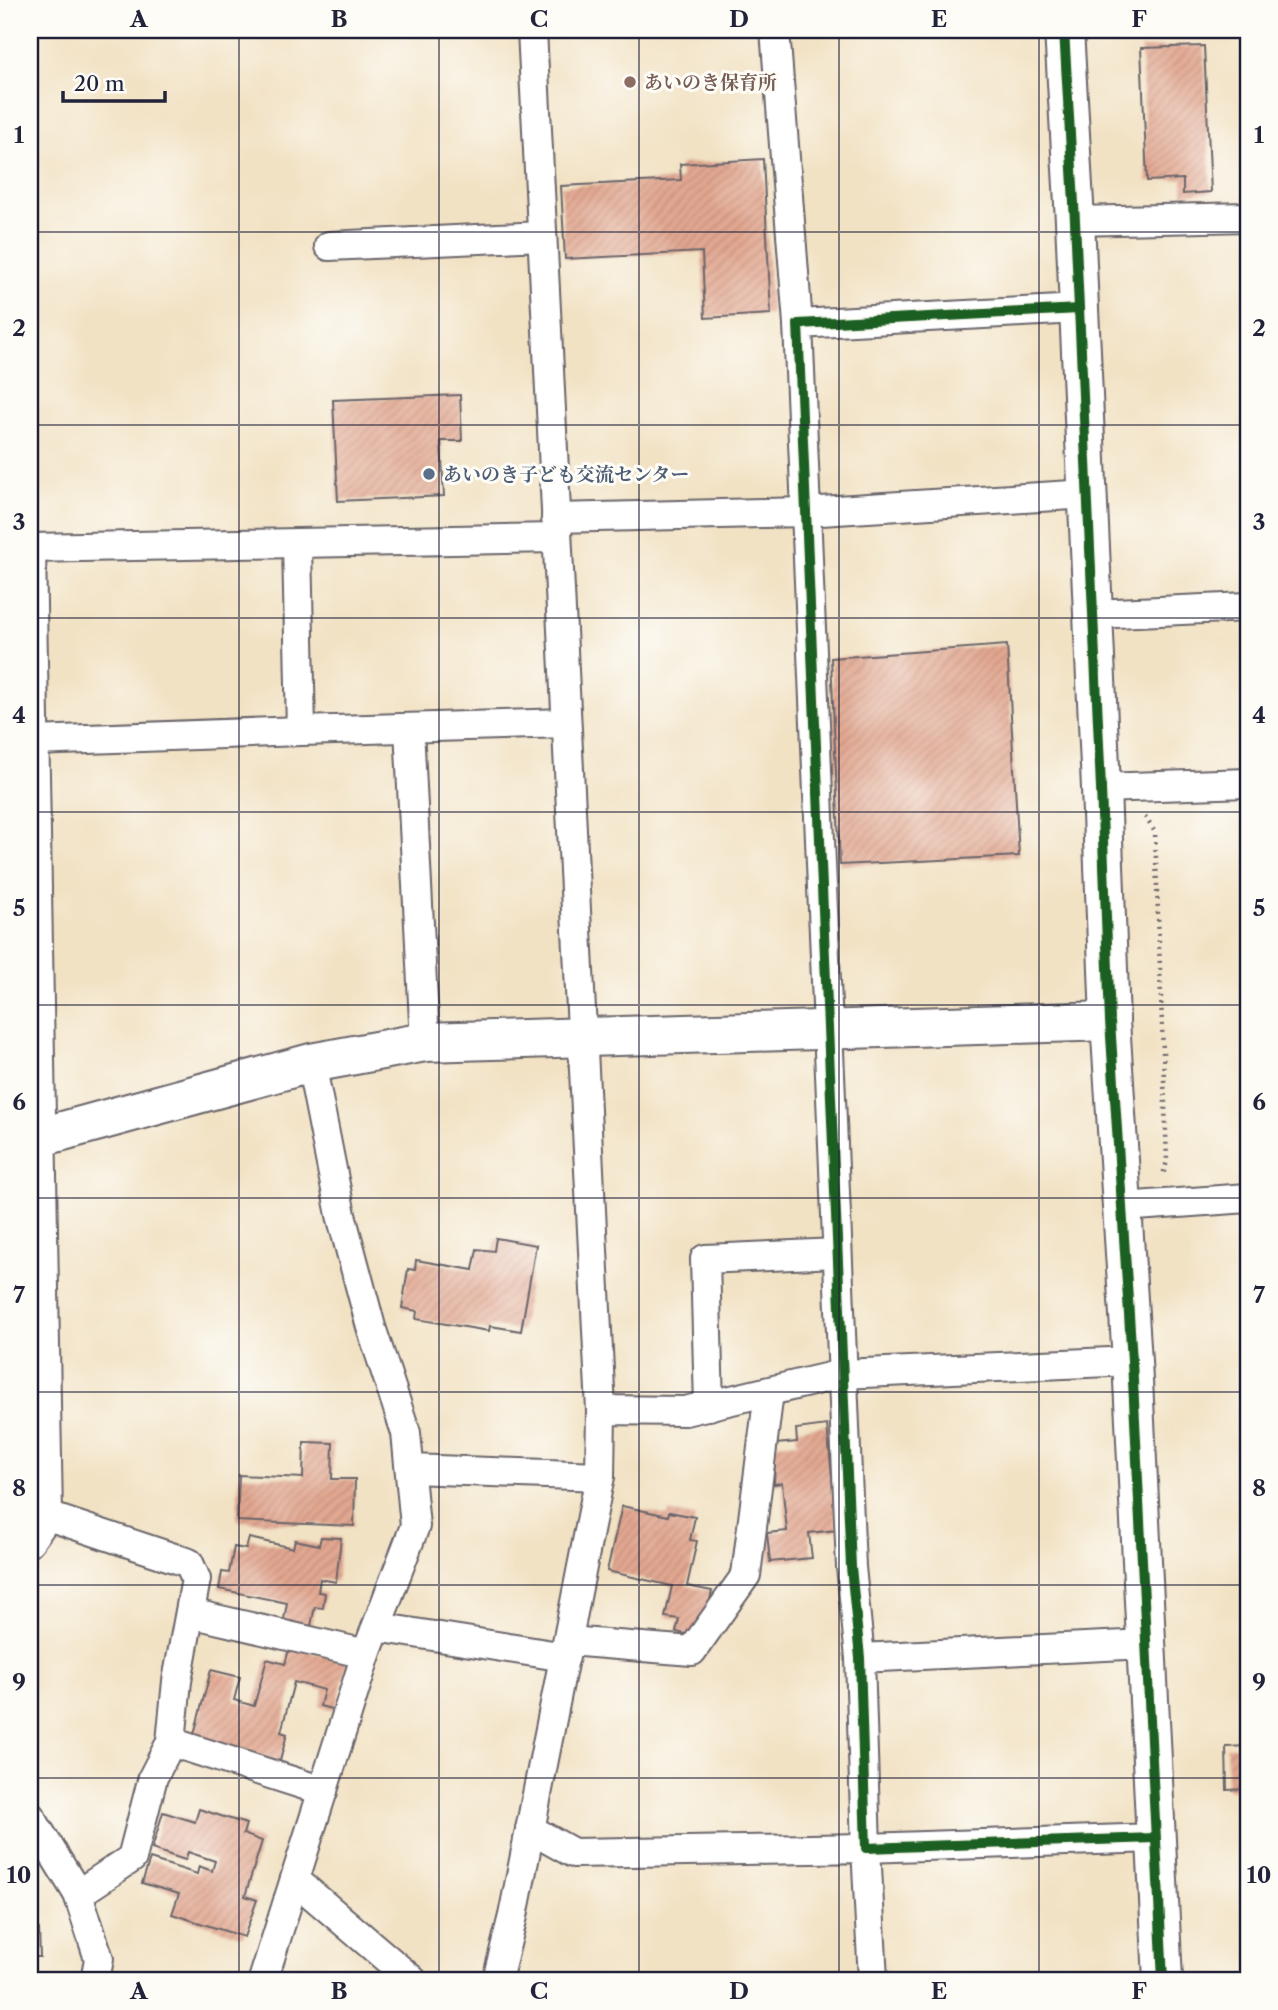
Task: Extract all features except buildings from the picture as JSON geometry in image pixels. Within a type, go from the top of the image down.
[{"type":"street","points":[[497,1980],[513,1916],[600,1476],[601,1410],[532,30]]},
{"type":"street","points":[[775,30],[798,324],[842,1374],[851,1567],[860,1658],[873,1980]]},
{"type":"street","points":[[1063,30],[1075,221],[1093,614],[1113,788],[1110,1021],[1138,1206],[1132,1361],[1163,1980]]},
{"type":"street","points":[[1075,221],[1248,217]]},
{"type":"street","points":[[329,246],[542,236]]},
{"type":"street","points":[[798,324],[1079,309]]},
{"type":"street","points":[[30,1541],[39,1517],[34,741],[30,548],[297,544],[1087,494]]},
{"type":"street","points":[[297,544],[301,731]]},
{"type":"street","points":[[1093,614],[1248,607]]},
{"type":"street","points":[[34,741],[566,723]]},
{"type":"street","points":[[409,729],[425,1042]]},
{"type":"street","points":[[1113,788],[1248,783]]},
{"type":"street","points":[[36,1139],[311,1063],[425,1042],[1110,1021]]},
{"type":"street","points":[[263,1980],[366,1654],[415,1526],[407,1433],[371,1327],[341,1215],[311,1063]]},
{"type":"street","points":[[1138,1206],[1248,1198]]},
{"type":"street","points":[[709,1406],[705,1259],[837,1253]]},
{"type":"street","points":[[601,1410],[685,1411],[842,1374],[1132,1361]]},
{"type":"street","points":[[377,1627],[566,1649],[692,1651],[746,1575],[769,1392]]},
{"type":"street","points":[[410,1469],[600,1476]]},
{"type":"street","points":[[39,1517],[189,1563],[196,1578],[177,1681],[171,1742],[153,1777],[132,1858],[78,1894]]},
{"type":"street","points":[[190,1613],[366,1654]]},
{"type":"street","points":[[860,1658],[1146,1644]]},
{"type":"street","points":[[171,1742],[323,1791]]},
{"type":"street","points":[[530,1829],[573,1853],[866,1848],[1155,1838]]},
{"type":"street","points":[[34,1830],[78,1894],[99,1959],[95,1980]]},
{"type":"street","points":[[295,1880],[412,1980]]},
{"type":"path","points":[[1113,788],[1155,832],[1167,1160],[1138,1206]]},
{"type":"cycle path","points":[[1064,30],[1075,221],[1110,1021],[1132,1361],[1163,1980]]},
{"type":"cycle path","points":[[1079,309],[798,324],[851,1567],[860,1658],[866,1848],[1155,1838]]},
{"type":"place","name":"あいのき保育所","points":[[630,82]]},
{"type":"place","name":"あいのき子ども交流センター","points":[[429,474]]}]
